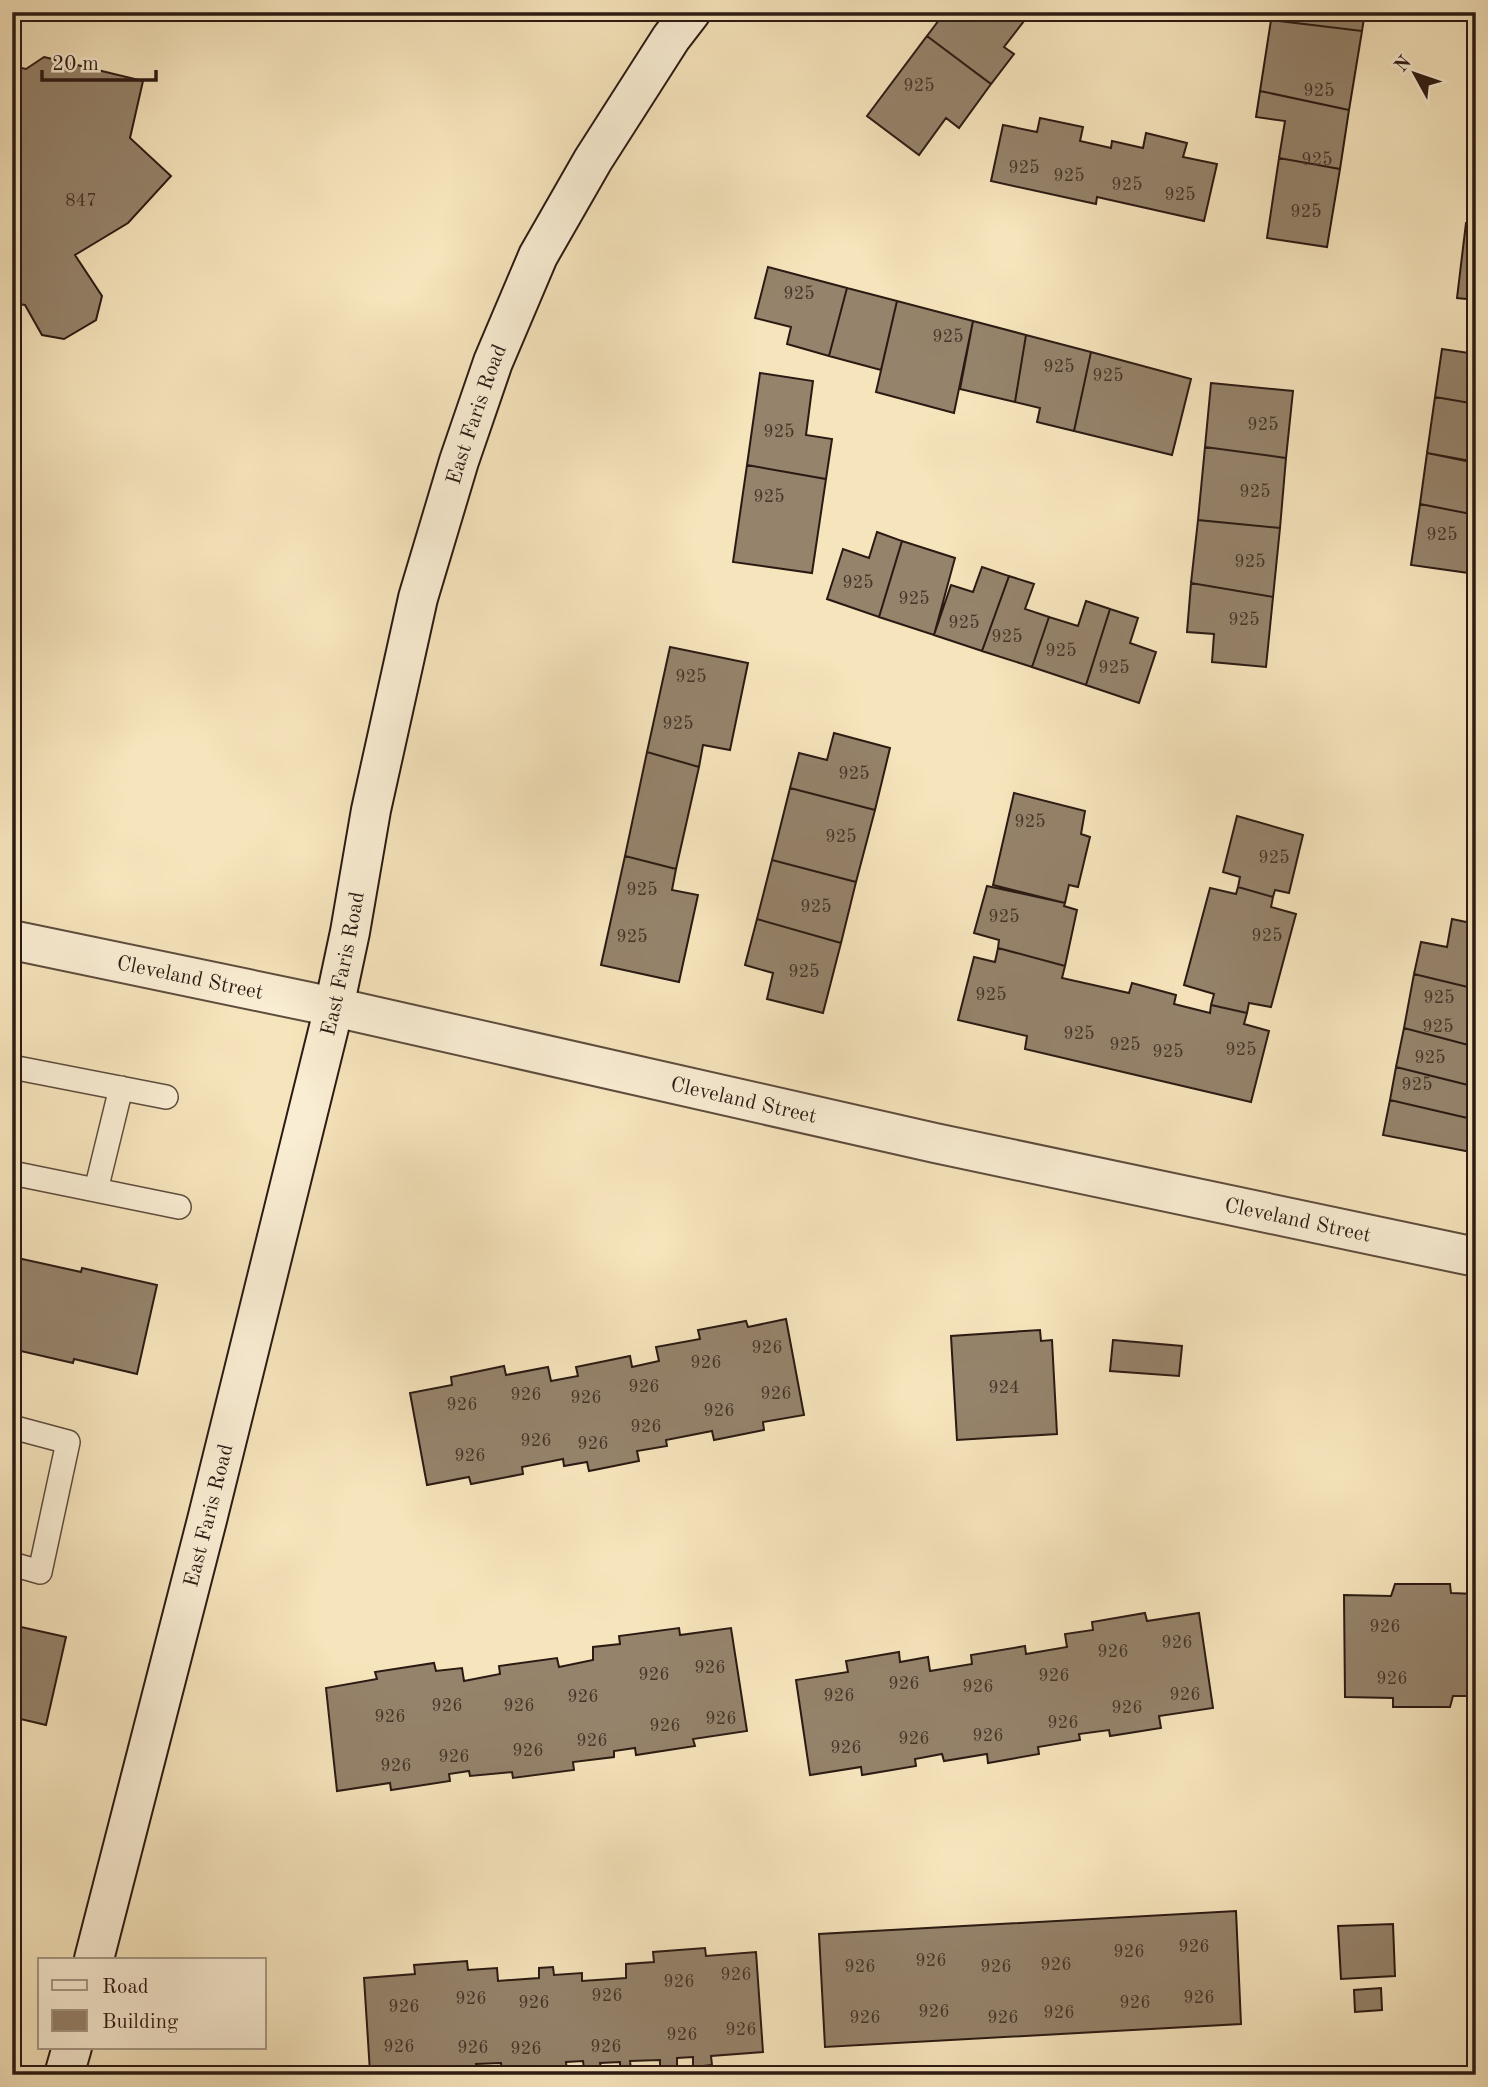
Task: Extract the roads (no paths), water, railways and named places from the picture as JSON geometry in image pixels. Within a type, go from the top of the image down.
[{"type":"main road","name":"East Faris Road","points":[[94,1958],[207,1520],[334,1007],[371,810],[418,598],[455,474],[493,362],[538,256],[593,160],[671,38],[691,12]]},
{"type":"main road","name":"Cleveland Street","points":[[12,940],[334,1007],[922,1140],[1476,1257]]},
{"type":"main road","points":[[64,2075],[72,2048]]},
{"type":"lane","points":[[12,1067],[166,1097]]},
{"type":"lane","points":[[96,1190],[121,1088]]},
{"type":"lane","points":[[12,1172],[178,1207]]},
{"type":"lane","points":[[12,1427],[68,1442],[40,1572],[12,1564]]}]
